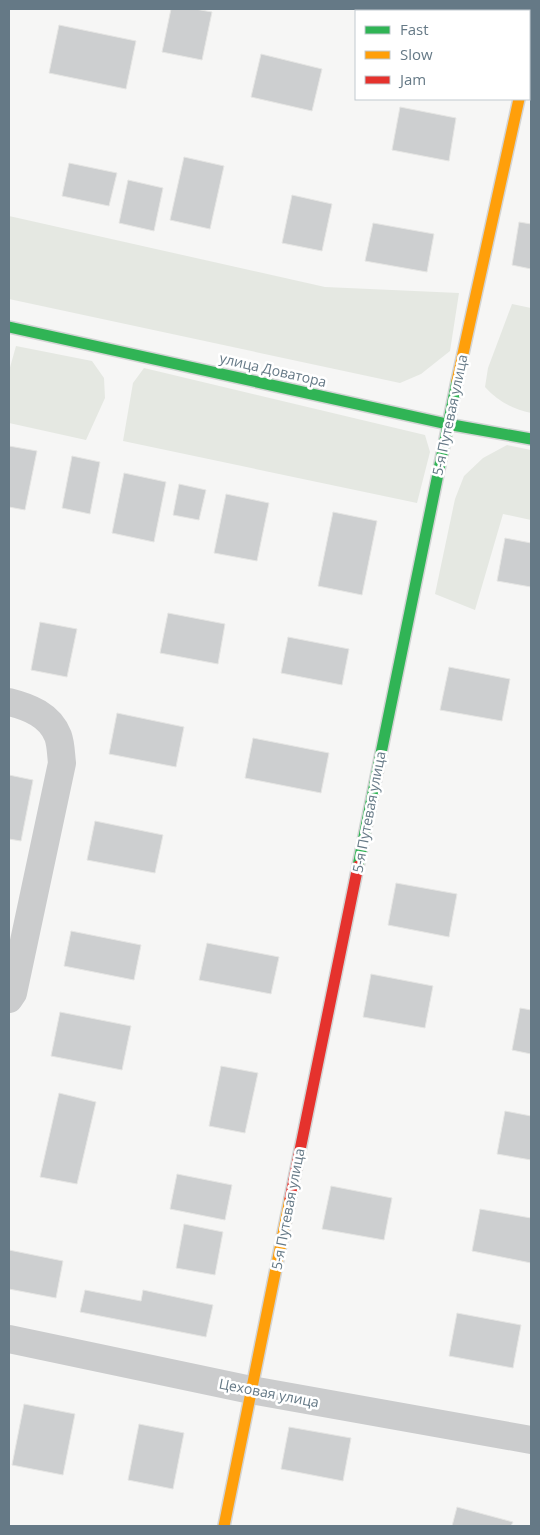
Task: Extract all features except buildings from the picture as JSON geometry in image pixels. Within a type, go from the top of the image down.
[{"type":"street","name":"5-я Путевая улица","points":[[224,1526],[447,424],[519,100]]},
{"type":"street","name":"улица Доватора","points":[[9,327],[447,424],[531,438]]},
{"type":"street","points":[[9,702],[23,705],[46,717],[58,736],[62,763],[13,993],[9,999]]},
{"type":"street","name":"Цеховая улица","points":[[9,1339],[251,1390],[531,1440]]},
{"type":"shaded area","points":[[9,216],[325,287],[459,293],[450,351],[421,374],[400,383],[9,299]]},
{"type":"shaded area","points":[[512,304],[531,308],[531,413],[506,404],[485,387],[488,368]]},
{"type":"shaded area","points":[[16,346],[92,361],[104,378],[105,398],[86,440],[9,423],[9,371]]},
{"type":"shaded area","points":[[144,368],[425,435],[430,452],[417,503],[123,441],[133,383]]},
{"type":"shaded area","points":[[507,445],[531,450],[531,520],[503,514],[475,610],[435,594],[455,499],[464,476],[483,458]]},
{"type":"traffic: fast","points":[[9,327],[447,424],[531,439]]},
{"type":"traffic: fast","points":[[358,866],[457,381]]},
{"type":"traffic: slow","points":[[457,381],[519,100]]},
{"type":"traffic: slow","points":[[224,1526],[290,1199]]},
{"type":"traffic: jam","points":[[290,1199],[358,866]]}]
